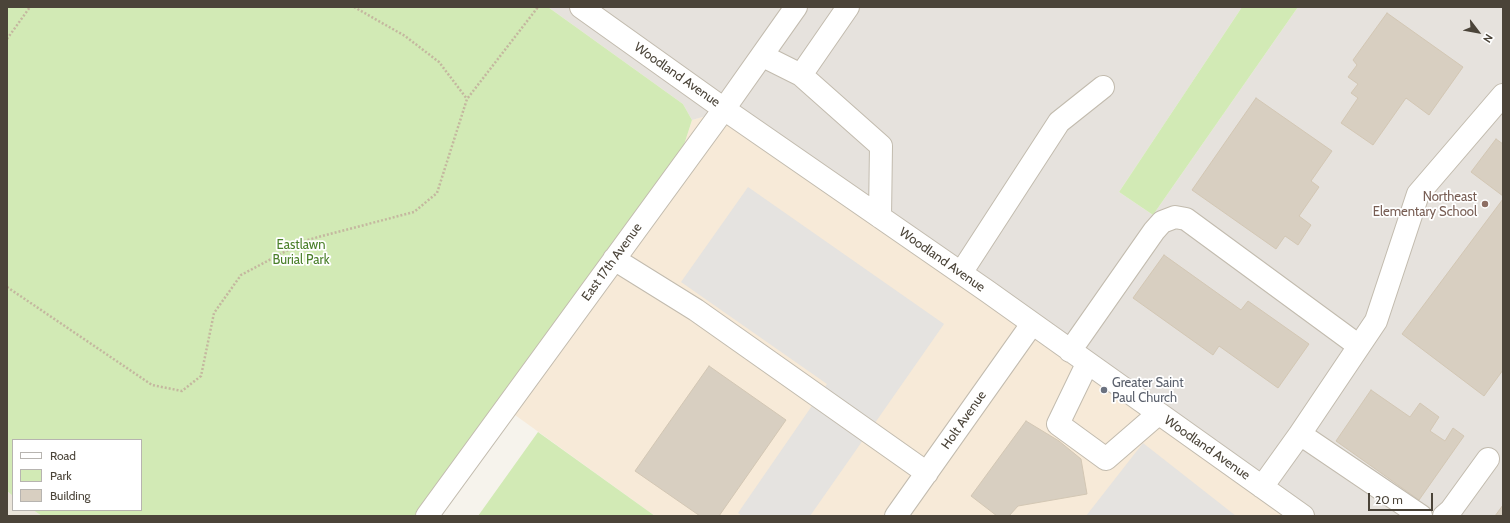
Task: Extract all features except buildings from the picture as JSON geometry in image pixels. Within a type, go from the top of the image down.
[{"type":"street","name":"Woodland Avenue","points":[[580,7],[724,109],[961,273],[1087,364],[1303,516]]},
{"type":"street","name":"East 17th Avenue","points":[[428,516],[763,56],[796,7]]},
{"type":"street","points":[[801,75],[848,7]]},
{"type":"street","points":[[763,56],[801,75],[881,146],[880,217]]},
{"type":"street","points":[[961,273],[1059,122],[1102,87]]},
{"type":"street","points":[[1262,487],[1300,434],[1376,320],[1418,194],[1503,95]]},
{"type":"street","points":[[1070,351],[1154,231],[1162,222],[1174,217],[1186,219],[1359,346]]},
{"type":"street","points":[[614,259],[696,310],[927,472]]},
{"type":"street","name":"Holt Avenue","points":[[896,516],[1032,324]]},
{"type":"street","points":[[1087,364],[1058,424],[1106,459],[1158,414]]},
{"type":"street","points":[[1300,434],[1420,516]]},
{"type":"street","points":[[1444,516],[1451,510],[1488,459]]},
{"type":"path","points":[[7,39],[30,7]]},
{"type":"path","points":[[354,7],[405,36],[439,62],[467,99]]},
{"type":"path","points":[[7,287],[152,385],[182,391],[201,376],[214,313],[241,275],[307,240],[414,212],[437,193],[467,99],[538,7]]},
{"type":"shaded area","points":[[548,7],[1242,7],[1119,192],[1153,215],[1298,7],[1503,7],[1503,516],[1302,516],[728,110],[692,120],[683,104]]},
{"type":"shaded area","points":[[728,110],[1296,516],[655,516],[497,402],[683,148],[692,120]]},
{"type":"shaded area","points":[[748,187],[944,324],[810,516],[742,516],[738,513],[827,384],[681,282]]},
{"type":"shaded area","points":[[1143,443],[1236,516],[1086,516]]},
{"type":"shaded area","points":[[7,491],[12,495],[12,511],[34,511],[42,516],[7,516]]},
{"type":"green space","name":"Eastlawn Burial Park","points":[[7,7],[548,7],[683,104],[692,120],[683,148],[414,516],[42,516],[34,511],[142,511],[142,439],[12,439],[12,495],[7,491]]},
{"type":"green space","points":[[1242,7],[1298,7],[1153,215],[1119,192]]},
{"type":"green space","points":[[538,432],[655,516],[478,516]]},
{"type":"place","name":"Northeast Elementary School","points":[[1485,204]]},
{"type":"place","name":"Greater Saint Paul Church","points":[[1104,390]]}]
